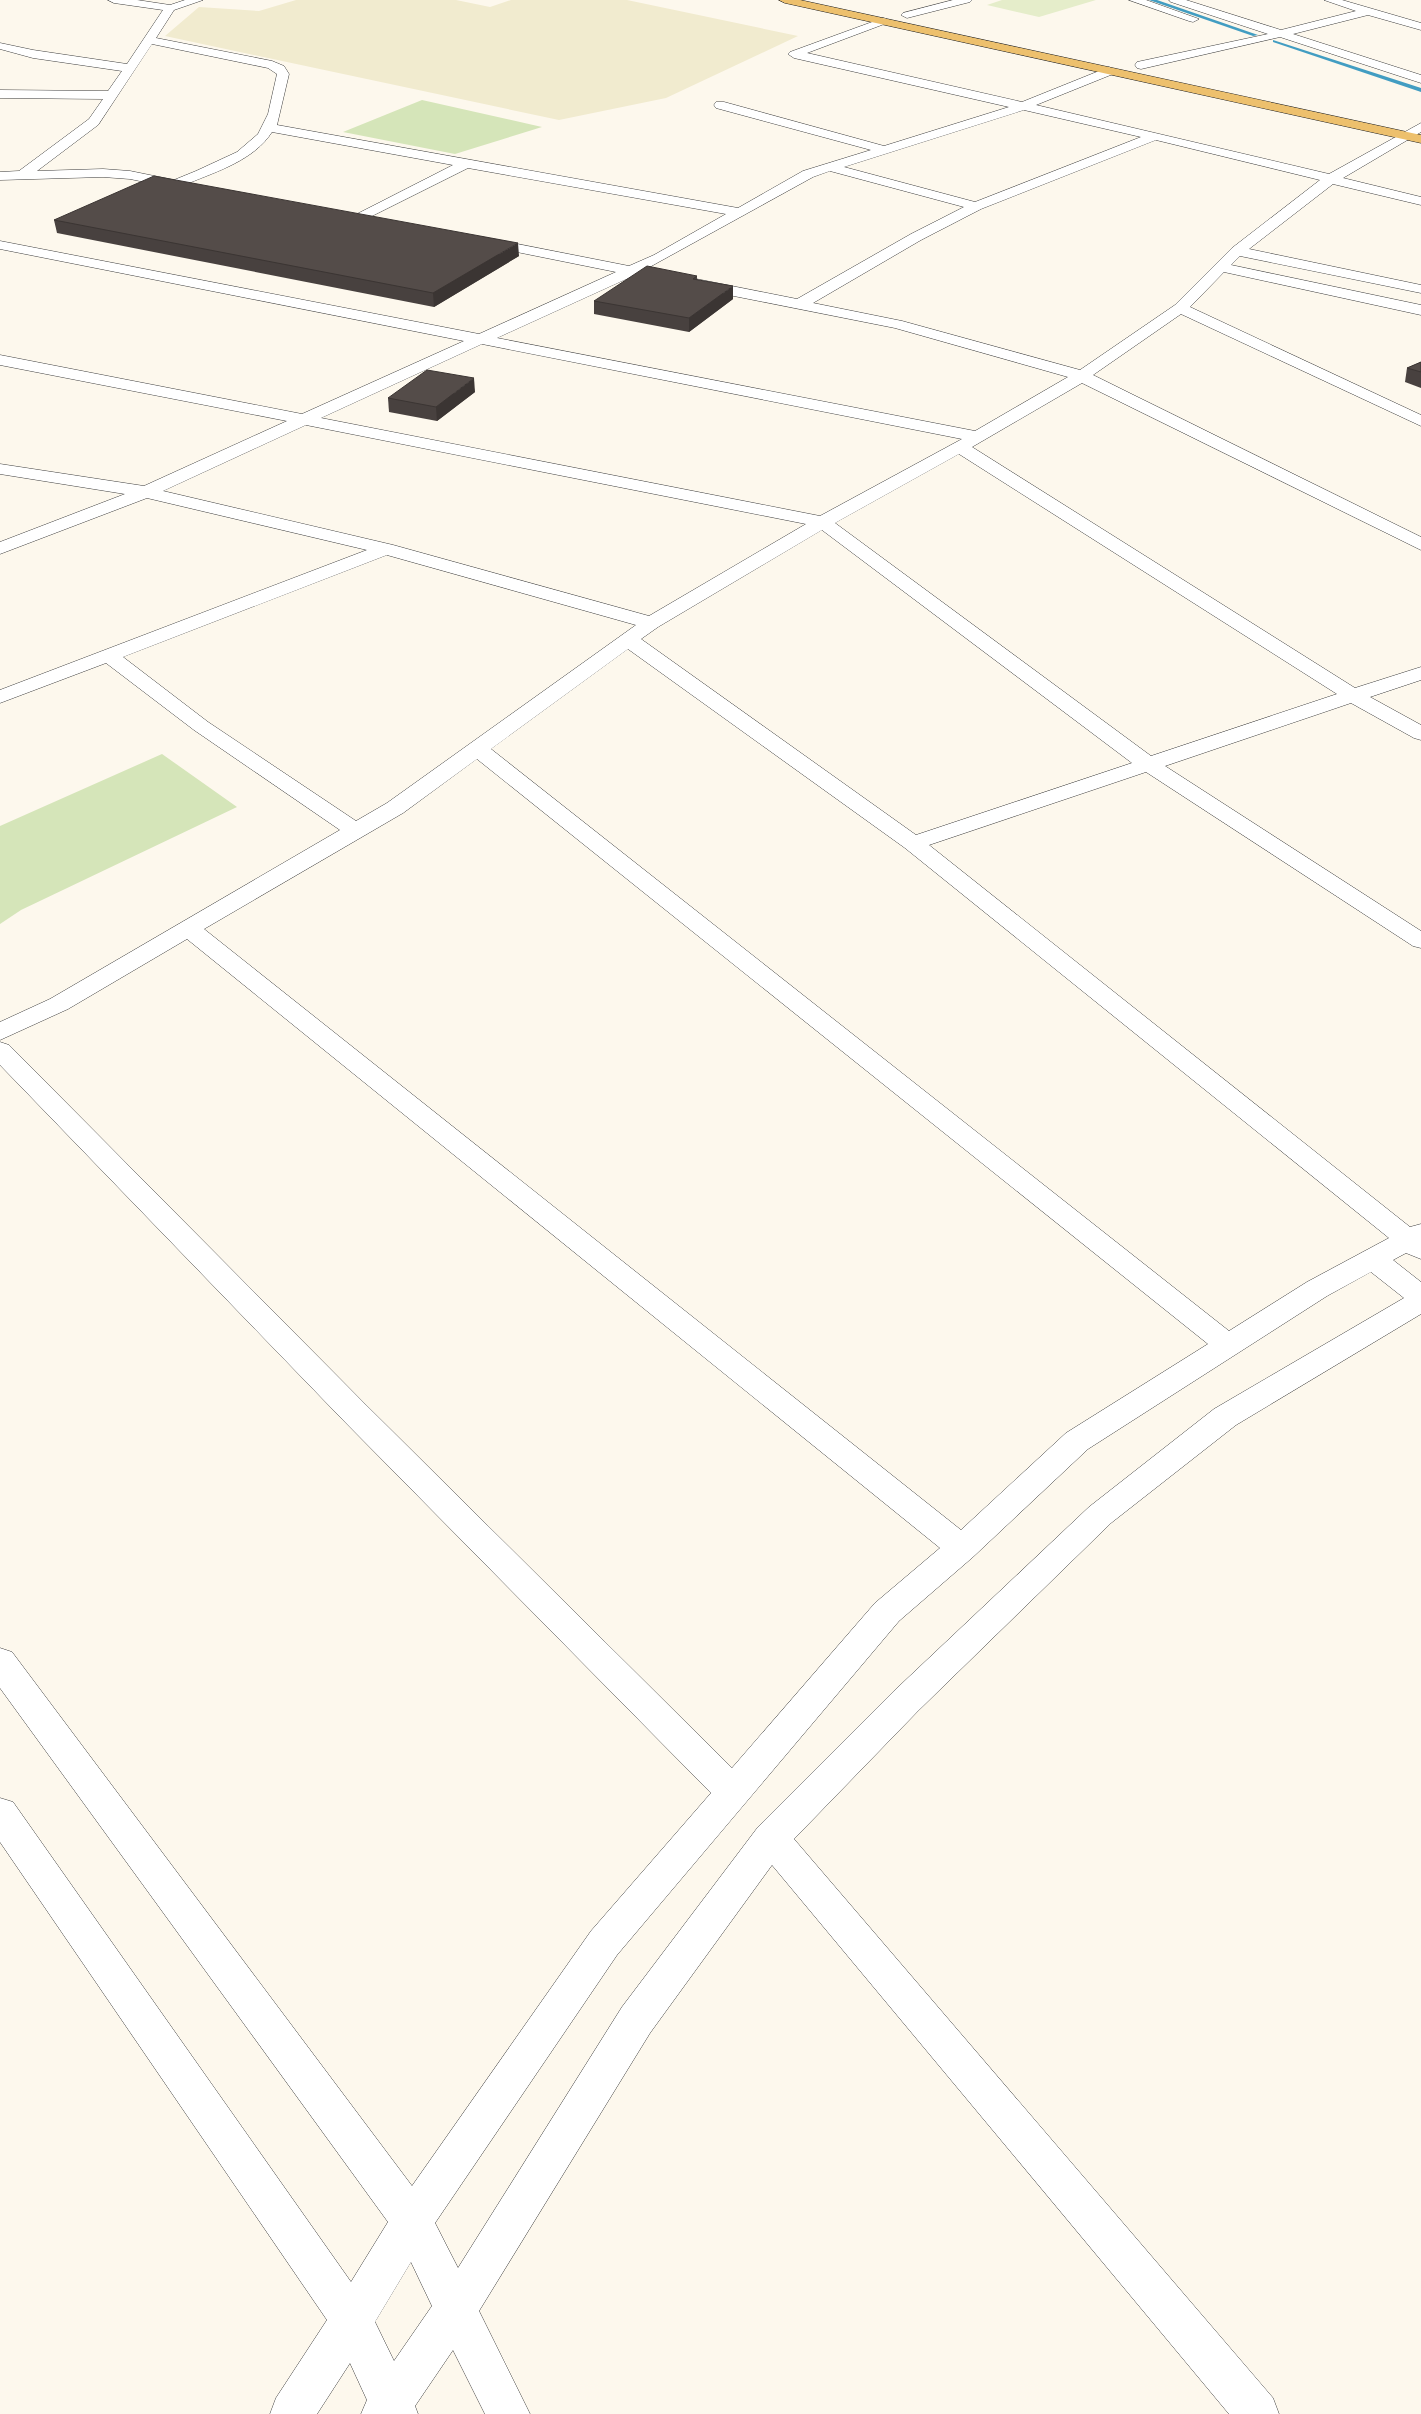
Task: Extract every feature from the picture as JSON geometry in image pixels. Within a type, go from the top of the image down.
[{"type":"main road","points":[[785,0],[1109,71],[1417,132]]},
{"type":"main road","points":[[838,0],[1141,65],[1417,132]]},
{"type":"street","points":[[114,0],[170,8],[197,0]]},
{"type":"street","points":[[907,15],[966,0]]},
{"type":"street","points":[[1135,0],[1200,22]]},
{"type":"street","points":[[1175,0],[1421,79]]},
{"type":"street","points":[[1330,0],[1421,27]]},
{"type":"street","points":[[1342,4],[1361,0]]},
{"type":"street","points":[[0,189],[20,177],[94,122],[170,8]]},
{"type":"street","points":[[1141,65],[1256,40],[1366,12]]},
{"type":"street","points":[[883,21],[794,54],[1155,136],[1421,202]]},
{"type":"street","points":[[1237,34],[1256,40]]},
{"type":"street","points":[[147,40],[266,64],[280,69],[284,74],[270,128],[260,141],[238,156],[176,184]]},
{"type":"street","points":[[0,46],[33,54],[129,68]]},
{"type":"street","points":[[0,548],[146,492],[633,270],[658,258],[737,212],[808,174],[1021,106],[1109,71]]},
{"type":"street","points":[[0,94],[112,94]]},
{"type":"street","points":[[720,105],[885,150]]},
{"type":"street","points":[[270,128],[737,212]]},
{"type":"street","points":[[0,1032],[59,1004],[395,808],[651,623],[823,522],[978,437],[1082,376],[1180,308],[1238,251],[1329,180],[1417,132]]},
{"type":"street","points":[[800,304],[916,237],[976,206],[1155,136]]},
{"type":"street","points":[[360,218],[465,164]]},
{"type":"street","points":[[828,167],[976,206]]},
{"type":"street","points":[[0,176],[20,177],[103,173],[130,175],[202,189]]},
{"type":"street","points":[[341,214],[389,223]]},
{"type":"street","points":[[467,238],[897,324],[1082,376],[1421,544]]},
{"type":"street","points":[[0,245],[978,437]]},
{"type":"street","points":[[1238,251],[1421,289]]},
{"type":"street","points":[[1221,267],[1421,310]]},
{"type":"street","points":[[1180,308],[1421,421]]},
{"type":"street","points":[[0,360],[823,522],[1149,764],[1421,941]]},
{"type":"street","points":[[960,447],[1353,696],[1421,734]]},
{"type":"street","points":[[0,469],[146,492],[386,549],[651,623]]},
{"type":"street","points":[[1401,534],[1421,528]]},
{"type":"street","points":[[0,697],[386,549]]},
{"type":"street","points":[[292,2414],[412,2221],[604,1943],[887,1612],[962,1548],[1077,1441],[1316,1289],[1372,1259],[1417,1241],[913,844],[628,639]]},
{"type":"street","points":[[109,656],[201,726],[356,831]]},
{"type":"street","points":[[913,844],[1421,673]]},
{"type":"street","points":[[477,748],[1228,1345]]},
{"type":"street","points":[[188,928],[962,1548]]},
{"type":"street","points":[[0,1050],[354,1412],[733,1792]]},
{"type":"street","points":[[1372,1259],[1421,1297]]},
{"type":"street","points":[[390,2410],[456,2309],[636,2020],[771,1838],[906,1701],[1100,1514],[1225,1418],[1421,1300]]},
{"type":"street","points":[[0,1662],[412,2221],[508,2414]]},
{"type":"street","points":[[0,1812],[352,2320],[390,2410]]},
{"type":"street","points":[[771,1838],[1257,2414]]},
{"type":"shaded area","points":[[296,0],[456,0],[490,7],[511,0],[627,0],[798,36],[666,98],[559,120],[165,36],[199,7],[259,11]]},
{"type":"green space","points":[[1002,0],[1096,0],[1039,17],[987,5]]},
{"type":"green space","points":[[422,100],[542,127],[455,154],[343,132]]},
{"type":"green space","points":[[162,754],[237,807],[21,910],[0,924],[0,826]]},
{"type":"building","points":[[154,176],[518,243],[433,293],[54,220]]},
{"type":"building","points":[[647,266],[697,276],[693,279],[733,286],[689,318],[594,301]]},
{"type":"building","points":[[1421,362],[1421,372],[1407,368]]},
{"type":"building","points":[[427,370],[474,378],[436,407],[388,398]]},
{"type":"waterway","points":[[1152,0],[1255,35]]},
{"type":"waterway","points":[[1275,41],[1421,90]]}]
